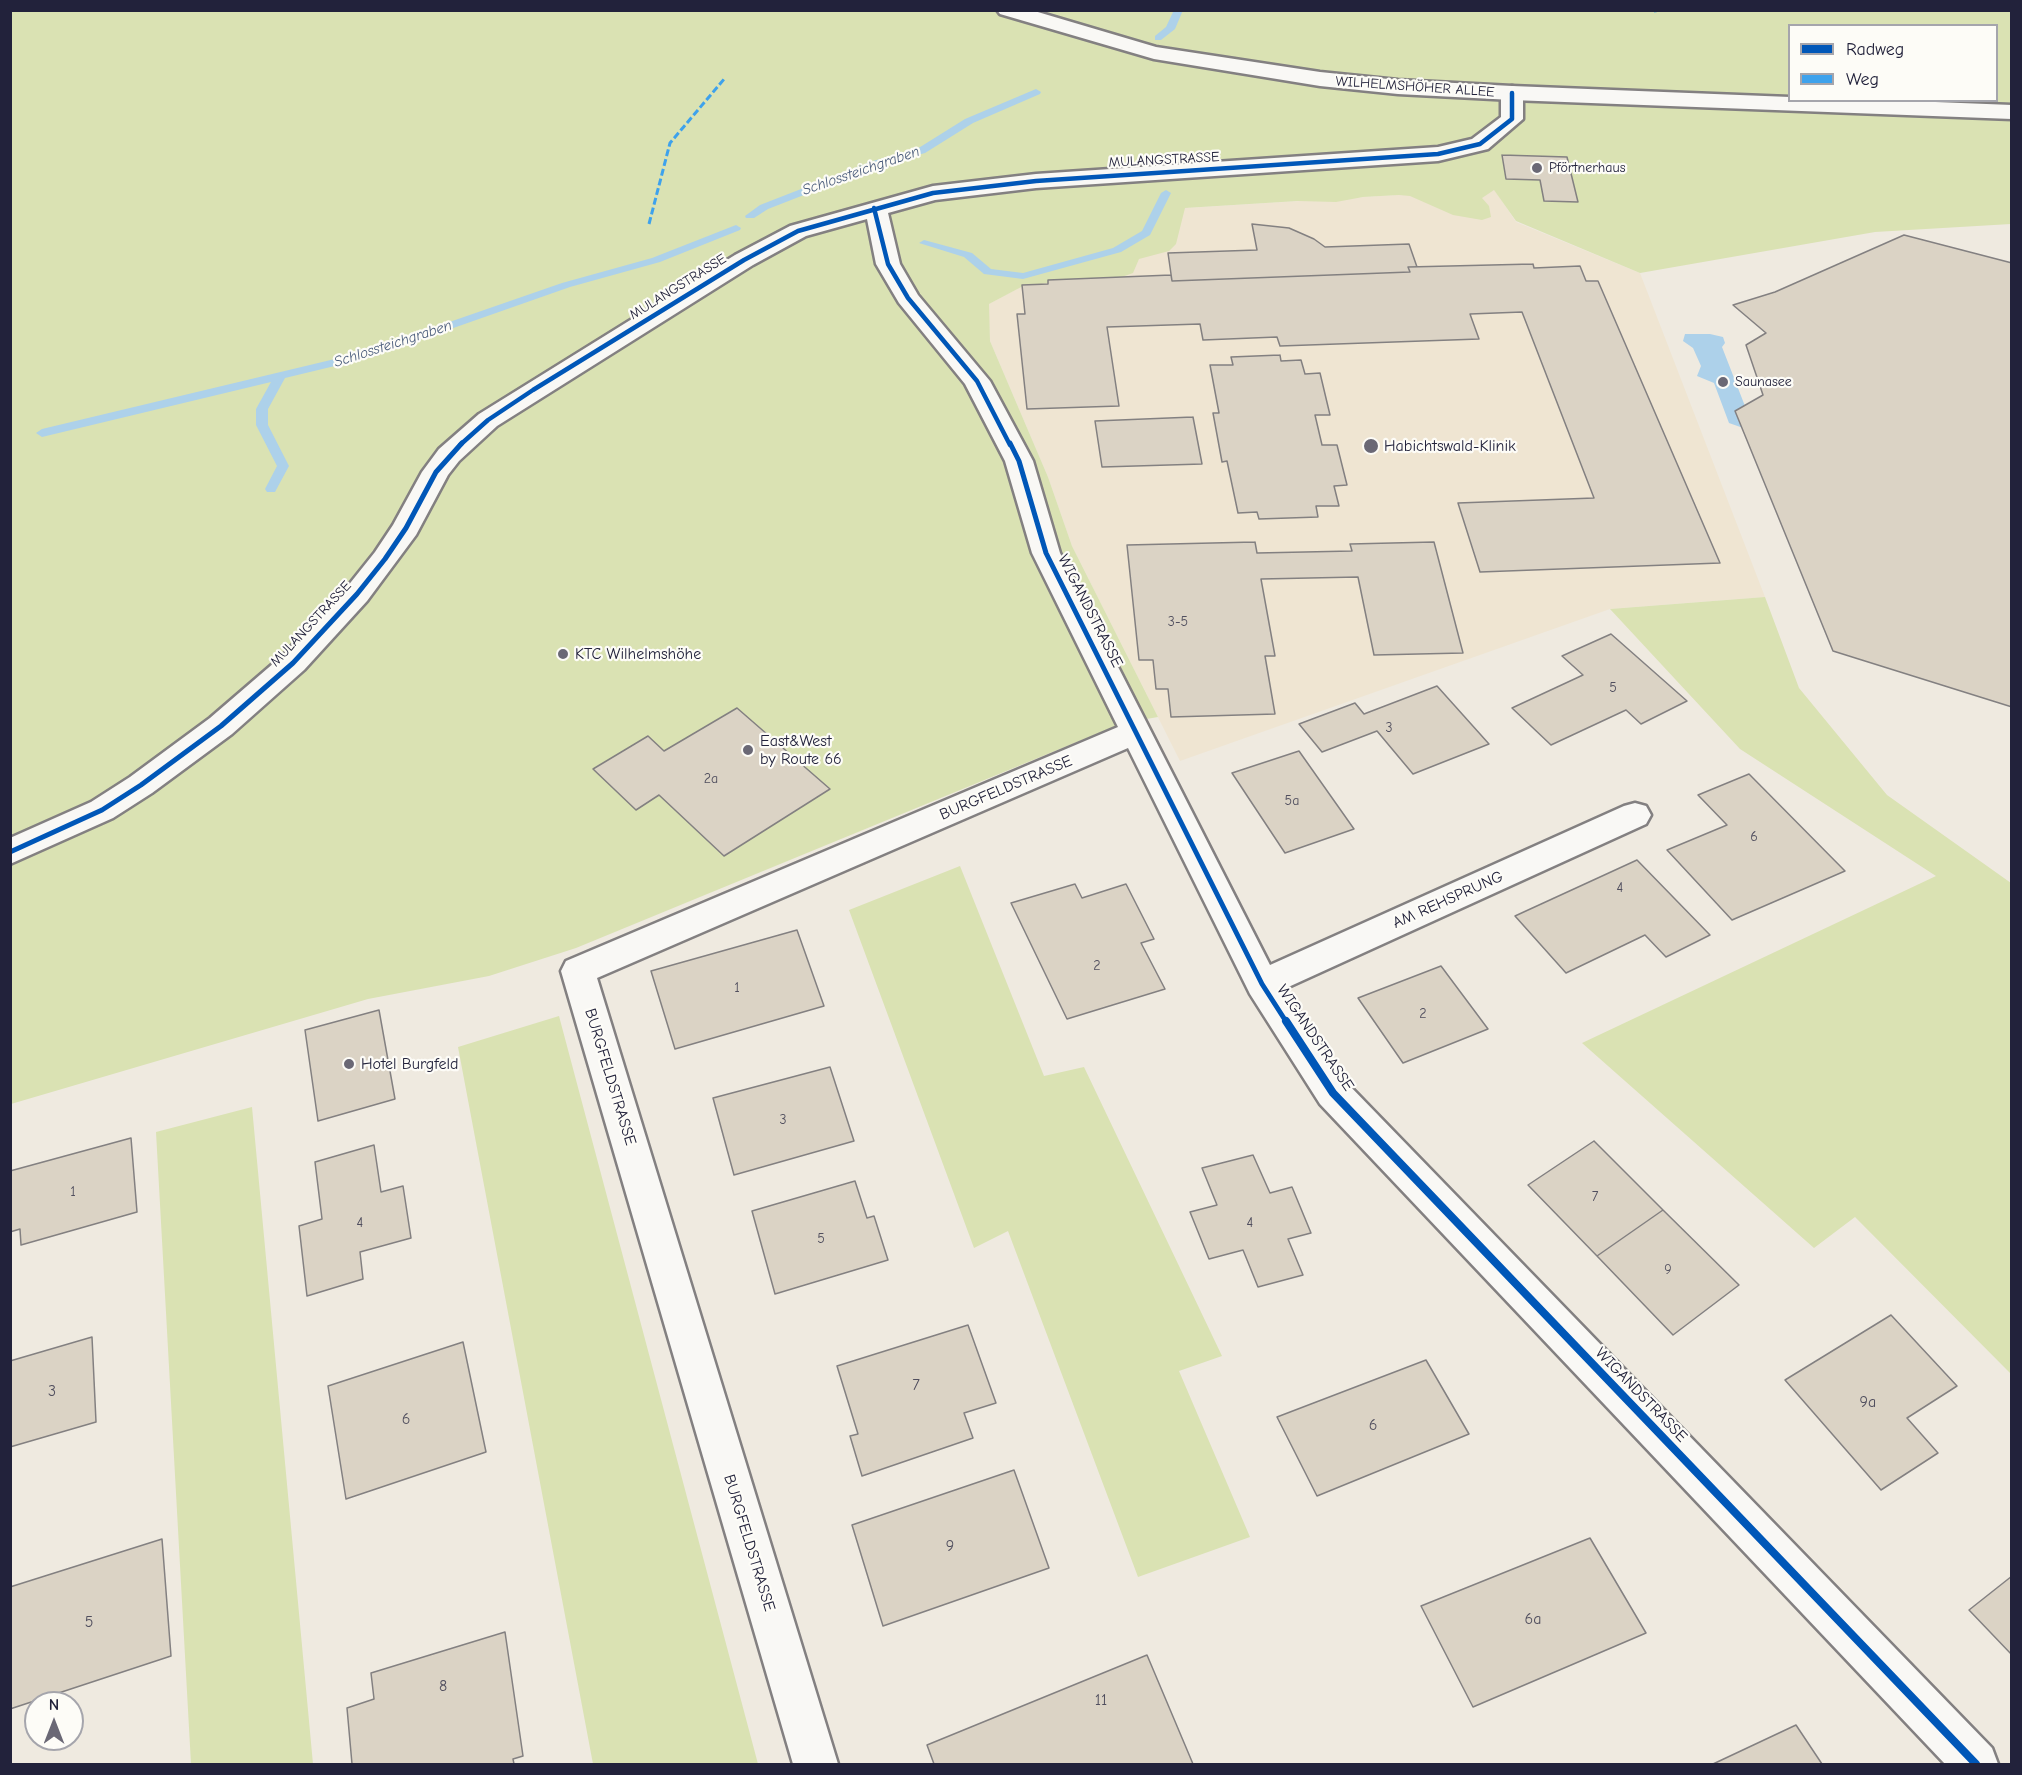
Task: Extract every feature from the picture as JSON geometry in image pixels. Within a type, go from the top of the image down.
[{"type":"street","name":"WILHELMSHÖHER ALLEE","points":[[1006,10],[1154,53],[1227,66],[1398,87],[2012,112]]},
{"type":"street","name":"MULANGSTRASSE","points":[[10,852],[102,810],[141,785],[221,726],[277,677],[357,594],[406,528],[436,472],[449,455],[488,420],[752,256],[798,231],[933,193],[1036,181],[1438,154],[1480,144],[1512,119],[1512,93]]},
{"type":"street","name":"WIGANDSTRASSE","points":[[874,208],[888,264],[908,298],[977,381],[1019,461],[1046,553],[1262,984],[1333,1093],[1976,1764]]},
{"type":"street","name":"BURGFELDSTRASSE","points":[[815,1764],[578,971],[1136,732]]},
{"type":"street","name":"AM REHSPRUNG","points":[[1262,984],[1635,815]]},
{"type":"shaded area","name":"Habichtswald-Klinik","points":[[1494,189],[1516,222],[1640,273],[1765,597],[1610,609],[1180,761],[1072,546],[1048,477],[990,341],[988,304],[1170,209]]},
{"type":"green space","points":[[11,11],[2011,11],[2011,224],[1875,232],[1640,273],[1516,221],[1494,190],[1482,198],[1489,206],[1491,217],[1482,220],[1453,215],[1410,196],[1399,195],[1363,197],[1336,202],[1298,201],[1185,208],[1176,244],[1169,251],[1139,259],[1133,273],[1119,278],[1025,285],[989,304],[990,341],[1048,477],[1072,546],[1158,717],[1123,723],[576,948],[489,976],[368,999],[11,1104]]},
{"type":"green space","points":[[1765,597],[1799,688],[1887,795],[2011,883],[2011,1374],[1855,1217],[1814,1248],[1582,1043],[1936,876],[1740,749],[1610,609]]},
{"type":"green space","points":[[960,866],[1044,1076],[1084,1067],[1222,1356],[1179,1371],[1250,1537],[1138,1577],[1008,1231],[974,1248],[849,910]]},
{"type":"green space","points":[[559,1016],[758,1764],[593,1764],[458,1047]]},
{"type":"green space","points":[[252,1107],[313,1764],[191,1764],[156,1132]]},
{"type":"water","name":"Saunasee","points":[[1685,334],[1710,334],[1723,337],[1725,343],[1722,347],[1750,419],[1746,429],[1729,423],[1714,383],[1697,376],[1701,366],[1693,348],[1683,341]]},
{"type":"building","name":"Pförtnerhaus","points":[[1502,155],[1567,157],[1578,202],[1544,201],[1540,180],[1506,179]]},
{"type":"building","points":[[1252,224],[1289,228],[1314,239],[1325,247],[1409,244],[1417,267],[1408,267],[1410,272],[1172,281],[1168,253],[1257,250]]},
{"type":"building","points":[[1904,235],[2012,263],[2012,707],[1833,651],[1735,411],[1763,395],[1746,345],[1766,333],[1733,305],[1775,292]]},
{"type":"building","points":[[1533,264],[1534,268],[1580,266],[1586,281],[1598,281],[1720,563],[1480,572],[1458,503],[1594,498],[1522,312],[1470,314],[1479,339],[1280,346],[1277,337],[1203,340],[1200,324],[1107,327],[1119,406],[1027,409],[1017,314],[1025,314],[1022,285],[1048,284],[1048,280],[1171,275],[1172,281],[1410,272],[1408,267]]},
{"type":"building","points":[[1280,355],[1281,361],[1301,360],[1305,374],[1320,373],[1330,415],[1315,415],[1322,445],[1337,445],[1347,485],[1334,486],[1339,506],[1316,506],[1318,517],[1259,519],[1257,512],[1238,513],[1227,461],[1222,462],[1213,413],[1219,413],[1210,365],[1233,365],[1231,357]]},
{"type":"building","points":[[1193,417],[1202,464],[1102,467],[1095,421]]},
{"type":"building","points":[[1255,542],[1257,553],[1352,551],[1350,544],[1434,542],[1463,653],[1374,655],[1358,577],[1261,579],[1275,656],[1265,656],[1275,714],[1171,717],[1168,689],[1156,689],[1153,660],[1139,660],[1127,545]]},
{"type":"building","points":[[1611,634],[1687,701],[1641,724],[1626,710],[1551,745],[1512,708],[1583,675],[1562,656]]},
{"type":"building","points":[[1437,686],[1489,744],[1413,774],[1377,731],[1322,752],[1299,724],[1355,703],[1364,714]]},
{"type":"building","points":[[737,708],[830,789],[724,856],[659,795],[636,810],[593,769],[648,736],[664,751]]},
{"type":"building","points":[[1299,751],[1354,829],[1285,853],[1232,773]]},
{"type":"building","points":[[1749,774],[1845,871],[1732,920],[1667,850],[1727,825],[1698,795]]},
{"type":"building","points":[[1637,860],[1710,935],[1666,957],[1645,935],[1566,973],[1515,916]]},
{"type":"building","points":[[1075,884],[1082,898],[1126,884],[1154,939],[1141,943],[1165,989],[1067,1019],[1011,903]]},
{"type":"building","points":[[797,930],[824,1006],[675,1049],[651,971]]},
{"type":"building","points":[[1441,966],[1488,1029],[1403,1063],[1358,998]]},
{"type":"building","name":"Hotel Burgfeld","points":[[379,1010],[395,1099],[318,1121],[305,1030]]},
{"type":"building","points":[[830,1067],[854,1141],[734,1175],[713,1098]]},
{"type":"building","points":[[131,1138],[137,1212],[21,1245],[20,1229],[10,1232],[10,1171]]},
{"type":"building","points":[[1594,1141],[1663,1210],[1597,1256],[1528,1185]]},
{"type":"building","points":[[374,1145],[381,1192],[403,1186],[411,1238],[360,1252],[363,1279],[307,1296],[299,1226],[322,1219],[315,1162]]},
{"type":"building","points":[[1253,1155],[1270,1193],[1292,1187],[1311,1233],[1288,1239],[1303,1275],[1258,1287],[1243,1250],[1209,1259],[1190,1212],[1217,1205],[1202,1168]]},
{"type":"building","points":[[855,1181],[867,1218],[874,1216],[888,1260],[775,1294],[752,1211]]},
{"type":"building","points":[[1663,1210],[1739,1285],[1673,1335],[1597,1256]]},
{"type":"building","points":[[1891,1315],[1957,1386],[1907,1418],[1938,1453],[1881,1490],[1785,1380]]},
{"type":"building","points":[[968,1325],[996,1403],[964,1413],[973,1438],[862,1476],[850,1436],[858,1434],[837,1366]]},
{"type":"building","points":[[92,1337],[96,1422],[10,1447],[10,1361]]},
{"type":"building","points":[[463,1342],[486,1452],[346,1499],[328,1386]]},
{"type":"building","points":[[1426,1360],[1469,1434],[1317,1496],[1277,1417]]},
{"type":"building","points":[[1014,1470],[1049,1568],[883,1626],[852,1525]]},
{"type":"building","points":[[1590,1538],[1646,1633],[1473,1707],[1421,1606]]},
{"type":"building","points":[[162,1539],[171,1656],[65,1691],[24,1691],[24,1704],[10,1709],[10,1587]]},
{"type":"building","points":[[2012,1576],[2012,1655],[1969,1610]]},
{"type":"building","points":[[505,1632],[523,1756],[513,1759],[514,1764],[352,1764],[347,1708],[374,1699],[371,1673]]},
{"type":"building","points":[[1147,1655],[1193,1764],[934,1764],[927,1745]]},
{"type":"building","points":[[1796,1725],[1822,1764],[1713,1764]]},
{"type":"waterway","name":"Schlossteichgraben","points":[[1158,38],[1170,29],[1179,10]]},
{"type":"waterway","name":"Schlossteichgraben","points":[[750,216],[764,207],[877,163],[921,151],[969,121],[1036,92]]},
{"type":"waterway","points":[[924,243],[968,255],[988,272],[1023,276],[1117,250],[1146,233],[1166,193]]},
{"type":"waterway","name":"Schlossteichgraben","points":[[42,433],[364,356],[566,285],[656,260],[736,228]]},
{"type":"waterway","points":[[271,489],[283,466],[262,425],[262,409],[280,377]]},
{"type":"marked path","points":[[1654,11],[1661,10]]},
{"type":"marked path","points":[[649,224],[670,143],[725,78]]},
{"type":"cycle path","points":[[10,852],[102,810],[141,785],[221,726],[293,663],[357,594],[385,559],[406,528],[436,472],[449,455],[488,420],[744,260],[798,231],[933,193],[1036,181],[1438,154],[1480,144],[1512,119],[1512,93]]},
{"type":"cycle path","points":[[874,208],[888,264],[908,298],[977,381],[1019,461],[1046,553],[1262,984],[1333,1093],[1976,1764]]},
{"type":"place","name":"Pförtnerhaus","points":[[1537,168]]},
{"type":"place","name":"Saunasee","points":[[1723,382]]},
{"type":"place","name":"Habichtswald-Klinik","points":[[1371,446]]},
{"type":"place","name":"KTC Wilhelmshöhe","points":[[563,654]]},
{"type":"place","name":"East&West by Route 66","points":[[748,750]]},
{"type":"place","name":"Hotel Burgfeld","points":[[349,1064]]}]
